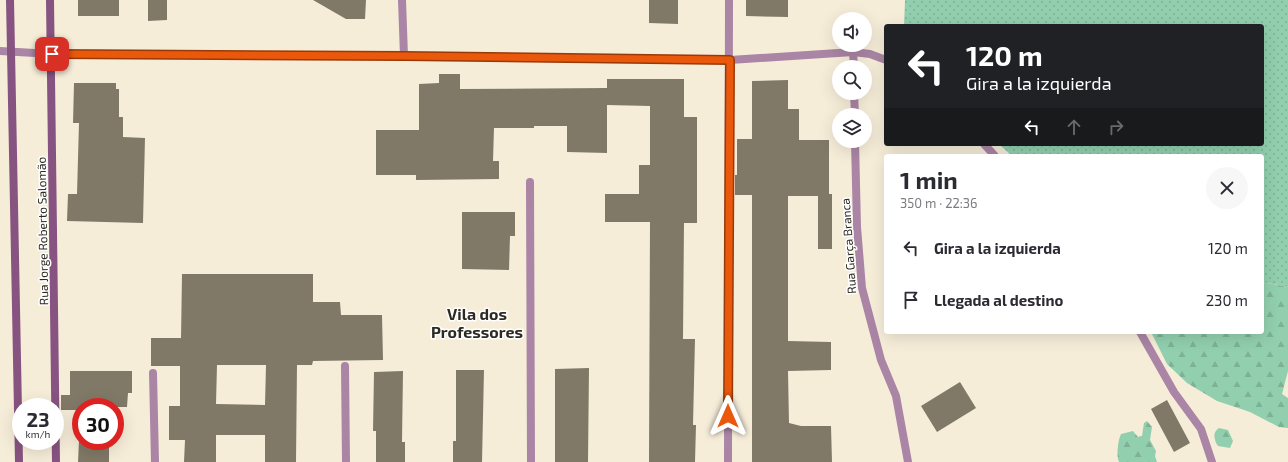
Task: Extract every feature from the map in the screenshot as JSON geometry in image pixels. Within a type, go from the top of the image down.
[{"type":"main road","points":[[10,0],[19,462]]},
{"type":"main road","name":"Rua Jorge Roberto Salomão","points":[[50,0],[52,54],[56,462]]},
{"type":"street","points":[[402,0],[404,56]]},
{"type":"street","points":[[728,462],[729,0]]},
{"type":"street","points":[[0,51],[52,54],[730,60],[853,52],[870,54],[884,59]]},
{"type":"street","points":[[853,52],[854,60]]},
{"type":"street","points":[[986,146],[993,154]]},
{"type":"street","name":"Rua Garça Branca","points":[[855,148],[857,227],[862,288],[880,360],[896,396],[908,462]]},
{"type":"street","points":[[530,182],[531,462]]},
{"type":"street","points":[[1141,334],[1174,392],[1201,429],[1212,462]]},
{"type":"street","points":[[345,366],[346,462]]},
{"type":"street","points":[[153,373],[155,462]]},
{"type":"green space","points":[[905,0],[1288,0],[1288,287],[1264,282],[1264,154],[1010,154],[1001,146],[1264,146],[1264,24],[904,24]]},
{"type":"green space","points":[[1264,282],[1288,287],[1288,371],[1282,394],[1288,398],[1288,428],[1279,427],[1250,412],[1217,401],[1187,383],[1167,364],[1152,334],[1264,334]]},
{"type":"green space","points":[[1147,421],[1152,427],[1150,440],[1156,451],[1155,456],[1157,462],[1119,462],[1118,448],[1121,434],[1133,431],[1138,437],[1142,436],[1144,423]]},
{"type":"green space","points":[[1219,428],[1228,430],[1233,441],[1230,448],[1218,446],[1215,439],[1215,432]]},
{"type":"building","points":[[78,0],[119,0],[119,16],[78,16]]},
{"type":"building","points":[[148,0],[167,0],[167,20],[148,21]]},
{"type":"building","points":[[313,0],[366,0],[365,19],[346,19]]},
{"type":"building","points":[[649,0],[678,0],[678,24],[649,23]]},
{"type":"building","points":[[746,0],[788,0],[788,17],[746,16]]},
{"type":"building","points":[[439,74],[460,74],[460,89],[607,88],[607,79],[684,79],[684,117],[697,117],[697,223],[684,223],[683,339],[695,339],[693,425],[696,425],[695,462],[649,462],[650,222],[605,222],[605,194],[639,194],[639,165],[650,165],[650,106],[607,105],[607,153],[567,152],[567,126],[494,128],[493,161],[499,161],[499,179],[416,180],[416,175],[376,175],[376,130],[419,130],[419,84],[439,83]]},
{"type":"building","points":[[788,80],[788,109],[799,109],[799,140],[829,140],[829,194],[832,194],[832,249],[818,249],[818,196],[788,196],[788,341],[831,342],[831,370],[788,371],[789,423],[801,426],[831,426],[832,462],[752,462],[752,195],[735,195],[735,175],[737,175],[737,139],[752,139],[752,81]]},
{"type":"building","points":[[74,83],[116,83],[116,89],[119,89],[119,117],[123,117],[123,137],[145,138],[143,223],[67,221],[68,194],[77,194],[79,123],[73,123]]},
{"type":"building","points":[[462,212],[515,212],[515,236],[510,236],[509,270],[462,269]]},
{"type":"building","points":[[182,274],[313,274],[313,302],[340,302],[341,315],[382,315],[383,360],[313,361],[312,365],[297,365],[296,462],[265,462],[265,435],[216,435],[216,462],[184,462],[185,440],[169,440],[169,406],[180,406],[180,366],[151,366],[151,338],[181,338]],"holes":[[[217,365],[266,365],[265,405],[216,404]]]},
{"type":"building","points":[[589,368],[588,462],[555,462],[555,369]]},
{"type":"building","points":[[456,370],[484,370],[482,462],[453,462],[453,441],[456,441]]},
{"type":"building","points":[[70,371],[132,371],[132,393],[128,393],[127,407],[124,407],[124,398],[72,398],[72,410],[64,410],[64,398],[61,398],[61,395],[70,395]]},
{"type":"building","points":[[403,371],[402,442],[405,442],[405,462],[376,462],[376,431],[373,431],[374,372]]},
{"type":"building","points":[[960,382],[976,408],[937,432],[921,406]]},
{"type":"building","points":[[1167,400],[1190,443],[1174,452],[1151,409]]},
{"type":"building","points":[[79,450],[109,450],[109,462],[78,462]]},
{"type":"district","name":"Vila dos Professores","points":[[477,322]]},
{"type":"route","points":[[52,54],[730,60],[728,416]]}]
